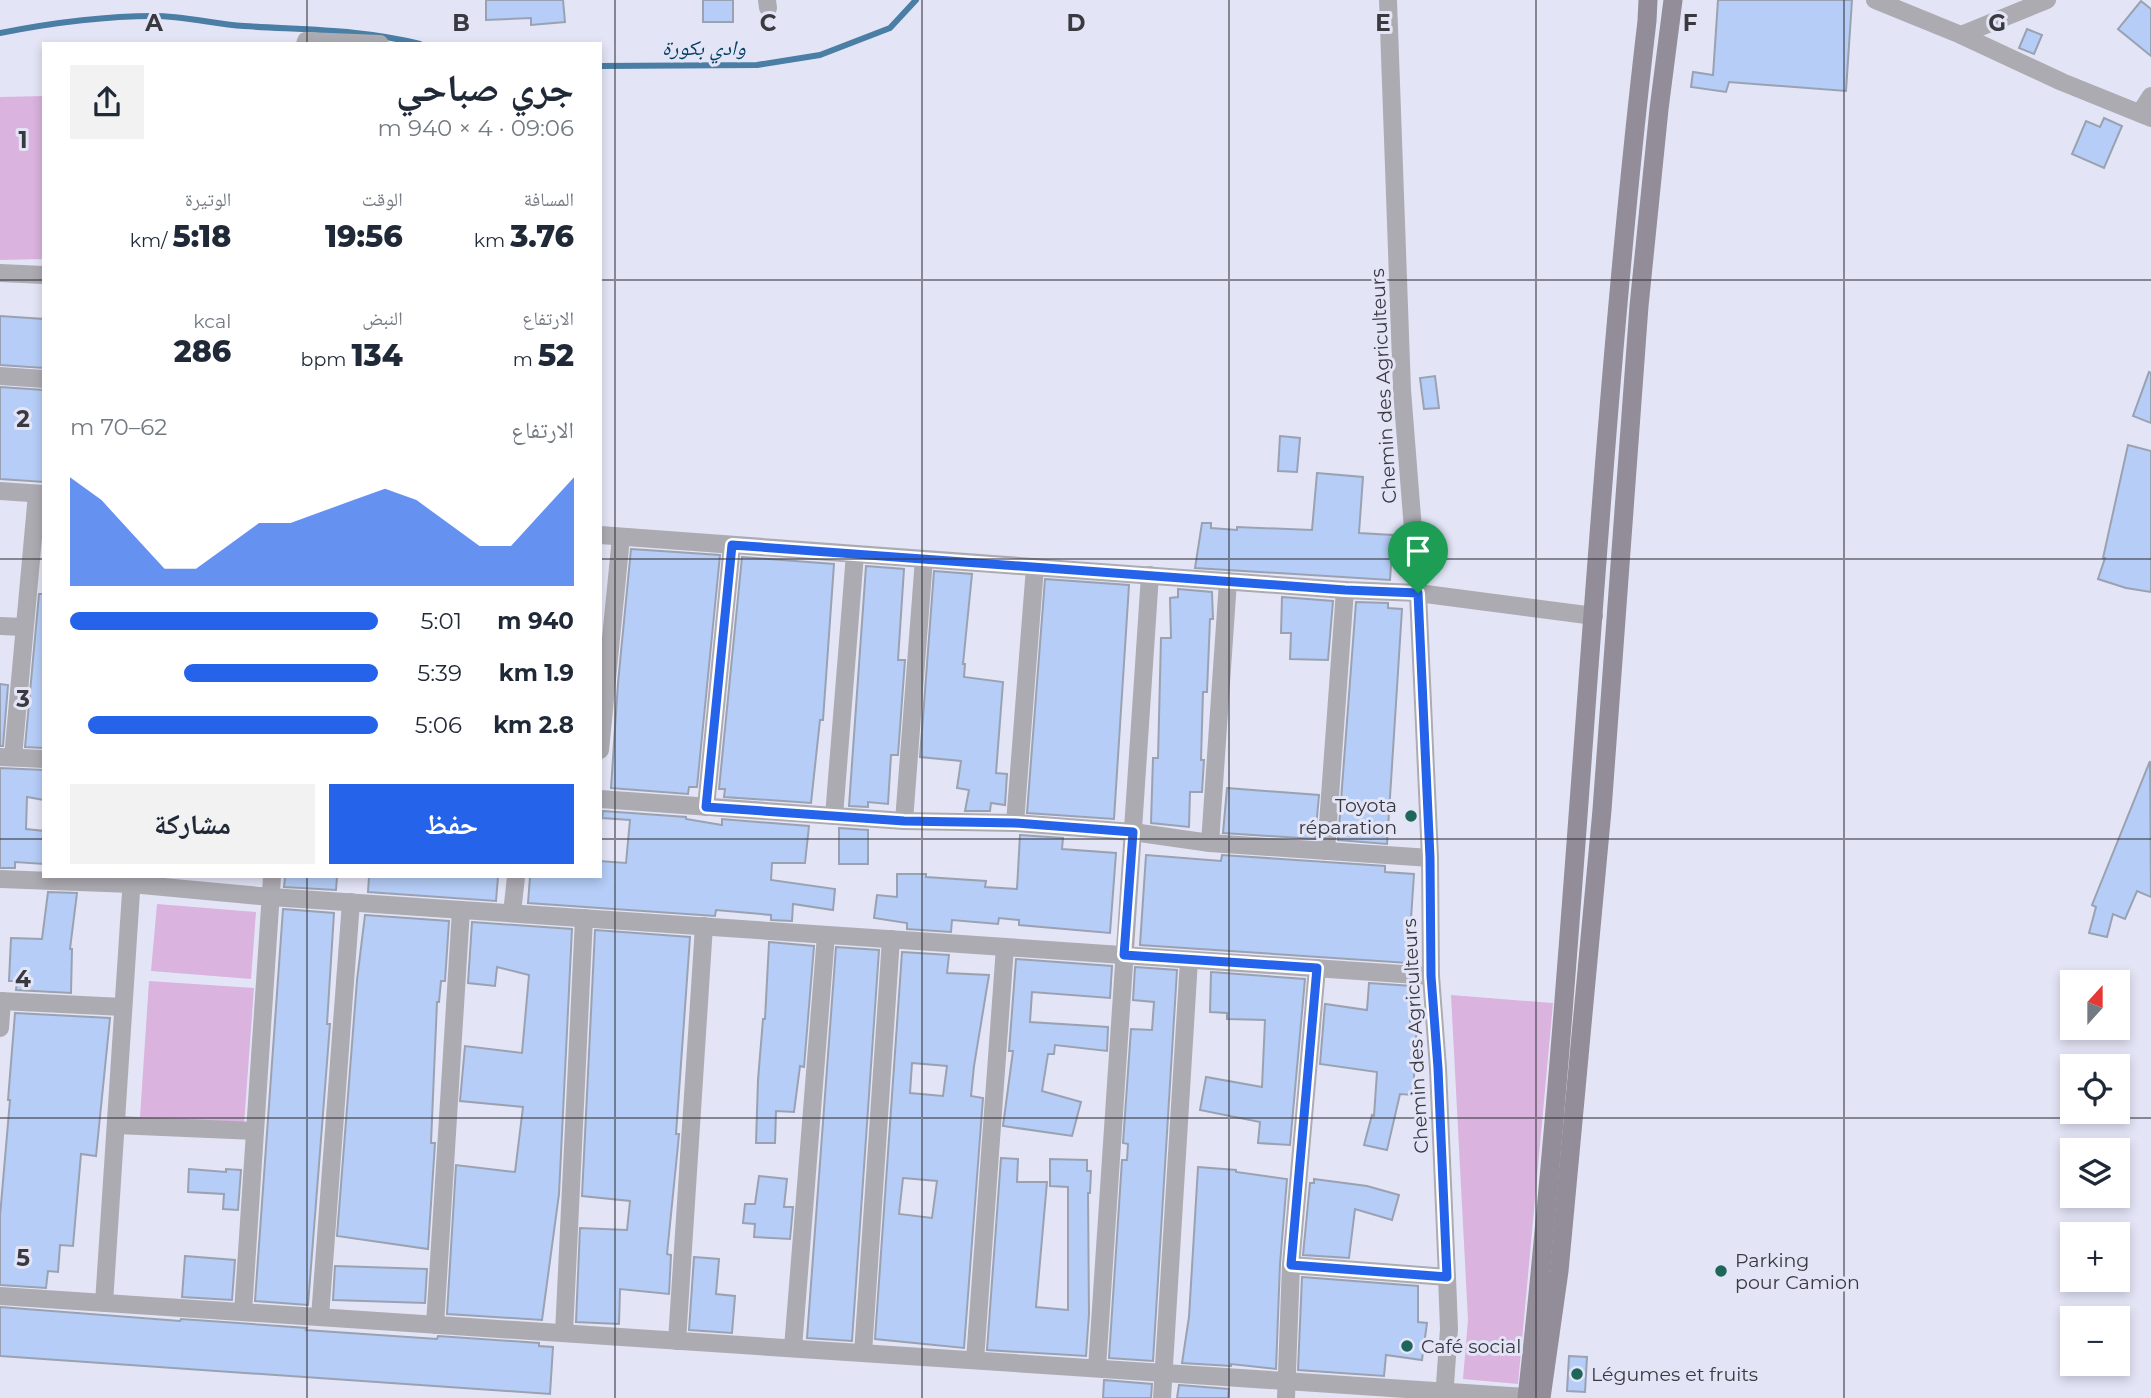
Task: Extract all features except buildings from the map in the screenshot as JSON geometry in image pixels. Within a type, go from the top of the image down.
[{"type":"main road","points":[[1531,1398],[1618,304],[1648,0]]},
{"type":"main road","points":[[1531,1398],[1560,1257],[1602,810],[1639,306],[1673,0]]},
{"type":"street","name":"Chemin des Agriculteurs","points":[[1388,0],[1402,390],[1418,593],[1430,858],[1431,976],[1438,1068],[1447,1277],[1449,1329],[1444,1394]]},
{"type":"street","points":[[1875,0],[2145,116],[2151,96]]},
{"type":"street","points":[[1961,35],[2047,0]]},
{"type":"street","points":[[306,42],[331,42]]},
{"type":"street","points":[[0,273],[42,275]]},
{"type":"street","points":[[0,376],[42,379]]},
{"type":"street","points":[[0,491],[40,494],[6,757],[42,759]]},
{"type":"street","points":[[602,535],[1345,590],[1418,593],[1594,615]]},
{"type":"street","points":[[602,730],[621,537]]},
{"type":"street","points":[[706,807],[732,545]]},
{"type":"street","points":[[834,816],[855,554]]},
{"type":"street","points":[[904,821],[924,559]]},
{"type":"street","points":[[1015,823],[1035,567]]},
{"type":"street","points":[[1097,1368],[1150,575]]},
{"type":"street","points":[[1210,843],[1228,581]]},
{"type":"street","points":[[1326,851],[1345,590]]},
{"type":"street","points":[[0,625],[23,627]]},
{"type":"street","points":[[602,799],[904,821],[1015,823],[1133,832],[1210,843],[1430,858]]},
{"type":"street","points":[[243,1312],[272,878]]},
{"type":"street","points":[[512,913],[516,878]]},
{"type":"street","points":[[0,879],[132,880],[271,897],[1431,976]]},
{"type":"street","points":[[104,1303],[132,880]]},
{"type":"street","points":[[320,1317],[351,902]]},
{"type":"street","points":[[435,1325],[461,910]]},
{"type":"street","points":[[564,1333],[584,918]]},
{"type":"street","points":[[677,1341],[704,926]]},
{"type":"street","points":[[793,1348],[827,935]]},
{"type":"street","points":[[863,1353],[891,939]]},
{"type":"street","points":[[975,1360],[1005,947]]},
{"type":"street","points":[[1161,1398],[1189,960]]},
{"type":"street","points":[[1286,1389],[1291,1265],[1317,968]]},
{"type":"street","points":[[0,1028],[1,1001],[123,1007]]},
{"type":"street","points":[[116,1125],[255,1131]]},
{"type":"street","points":[[1291,1265],[1447,1277]]},
{"type":"street","points":[[0,1296],[1097,1368],[1163,1373],[1286,1389],[1531,1398]]},
{"type":"shaded area","points":[[42,96],[42,259],[0,260],[0,97]]},
{"type":"shaded area","points":[[157,904],[256,912],[251,979],[151,971]]},
{"type":"shaded area","points":[[149,981],[254,988],[244,1124],[140,1117]]},
{"type":"shaded area","points":[[1451,995],[1553,1003],[1518,1384],[1463,1379],[1468,1320]]},
{"type":"waterway","name":"وادي بكورة","points":[[602,66],[757,65],[820,55],[890,28],[916,0]]},
{"type":"waterway","name":"وادي بكورة","points":[[0,33],[77,21],[154,16],[244,26],[354,33],[411,42]]},
{"type":"place","name":"Toyota réparation","points":[[1411,816]]},
{"type":"place","name":"Parking pour Camion","points":[[1721,1271]]},
{"type":"place","name":"Café social","points":[[1407,1346]]},
{"type":"place","name":"Légumes et fruits","points":[[1577,1374]]},
{"type":"route","points":[[732,545],[1345,590],[1418,593],[1430,858],[1431,976],[1438,1068],[1447,1277],[1291,1265],[1317,968],[1124,955],[1133,832],[1015,823],[904,821],[706,807],[732,545]]}]
